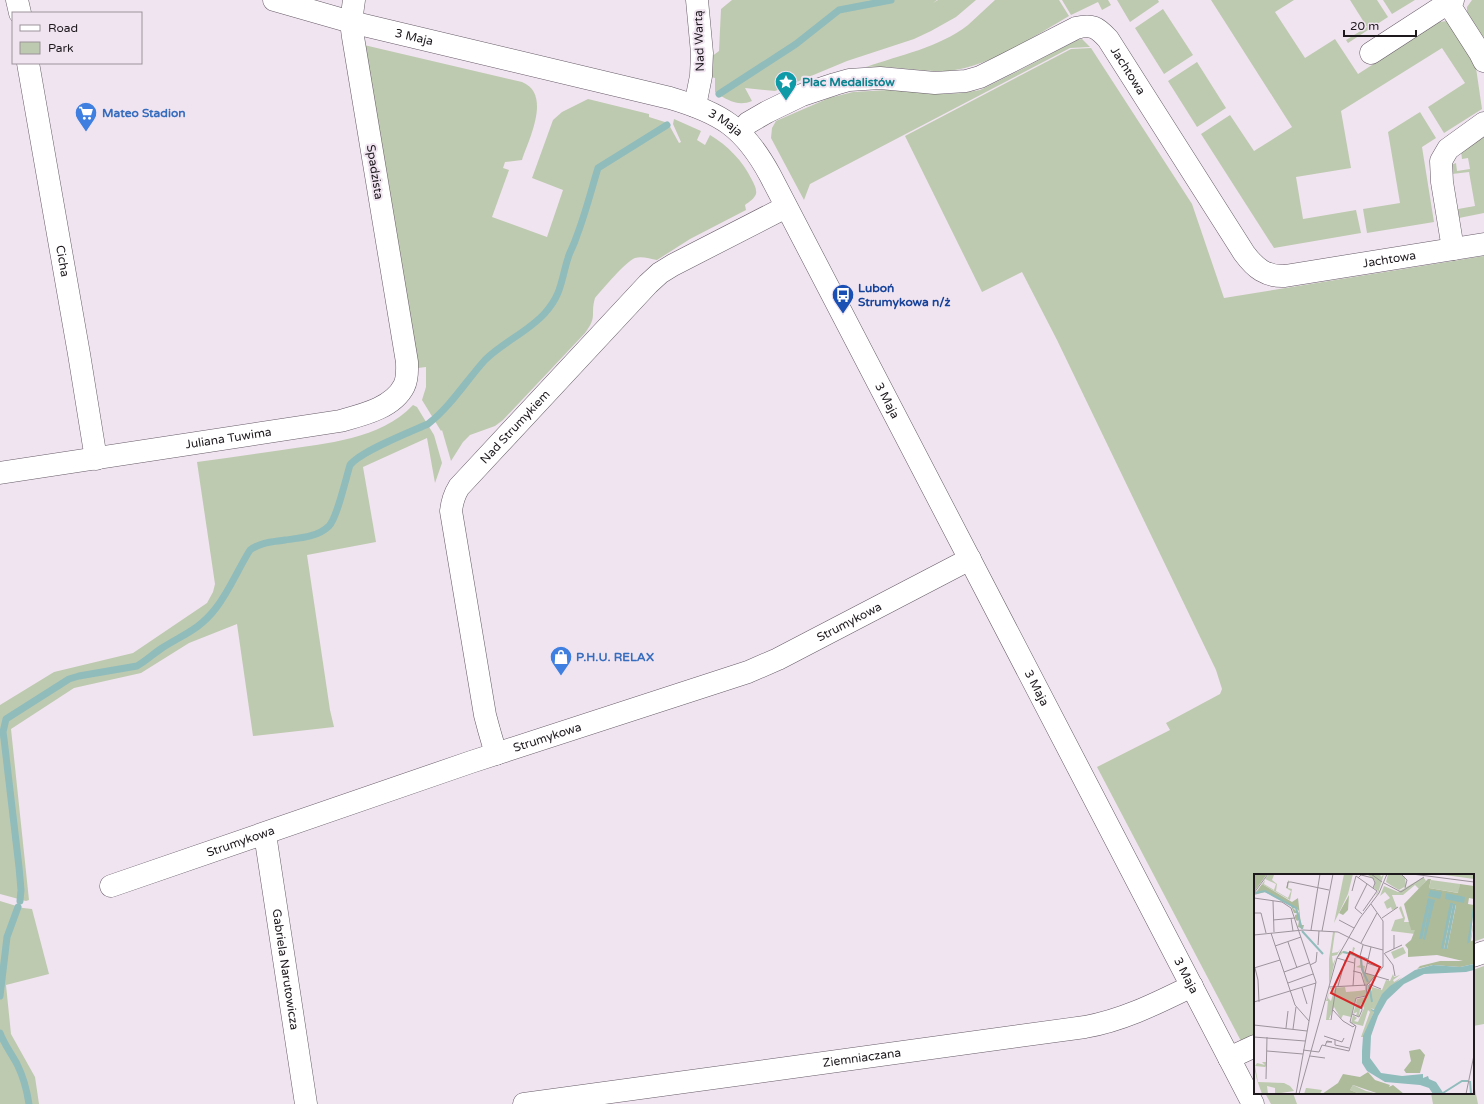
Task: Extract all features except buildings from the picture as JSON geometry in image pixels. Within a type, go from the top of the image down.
[{"type":"street","points":[[17,0],[20,12]]},
{"type":"street","name":"3 Maja","points":[[274,0],[351,22],[670,98],[709,112],[740,132],[761,158],[1253,1104]]},
{"type":"street","name":"Spadzista","points":[[354,0],[351,22],[404,344]]},
{"type":"street","name":"Nad Wartą","points":[[695,106],[702,65],[697,0]]},
{"type":"street","points":[[1371,53],[1451,2],[1484,62]]},
{"type":"street","name":"Jachtowa","points":[[740,132],[748,123],[767,112],[802,96],[849,80],[872,78],[936,83],[966,81],[980,77],[1076,28],[1088,25],[1099,30],[1108,39],[1244,253],[1259,270],[1276,276],[1285,276],[1484,244]]},
{"type":"street","name":"Cicha","points":[[28,64],[96,459]]},
{"type":"street","points":[[1453,249],[1442,182],[1441,161],[1448,149],[1484,123]]},
{"type":"street","name":"Nad Strumykiem","points":[[496,754],[485,715],[451,511],[454,495],[459,486],[654,279],[673,265],[786,207]]},
{"type":"street","name":"Juliana Tuwima","points":[[0,473],[340,421],[370,412],[393,399],[404,385],[407,374],[404,344]]},
{"type":"street","name":"Strumykowa","points":[[111,886],[435,774],[748,672],[778,659],[970,559]]},
{"type":"street","name":"Gabriela Narutowicza","points":[[265,834],[306,1104]]},
{"type":"street","points":[[1474,956],[1484,952]]},
{"type":"street","name":"Ziemniaczana","points":[[524,1104],[1093,1026],[1134,1014],[1192,986]]},
{"type":"street","points":[[1229,1058],[1254,1046]]},
{"type":"green space","points":[[732,0],[937,0],[933,3],[938,0],[976,0],[956,17],[914,39],[847,61],[775,91],[745,88],[752,101],[747,103],[737,103],[728,100],[715,92],[715,78],[711,77],[711,57],[719,51],[721,9]]},
{"type":"green space","points":[[995,0],[1059,0],[1069,16],[994,58],[963,69],[927,71],[886,67],[866,67],[944,40],[968,25]]},
{"type":"green space","points":[[1062,0],[1108,0],[1111,5],[1102,10],[1098,2],[1071,15]]},
{"type":"green space","points":[[1117,0],[1158,0],[1159,2],[1130,22]]},
{"type":"green space","points":[[1211,0],[1294,0],[1275,12],[1305,58],[1335,39],[1358,74],[1439,22],[1447,21],[1475,61],[1482,109],[1444,133],[1428,107],[1465,83],[1442,48],[1341,111],[1351,168],[1296,177],[1303,219],[1356,210],[1361,233],[1274,248],[1201,134],[1230,115],[1254,151],[1292,127]]},
{"type":"green space","points":[[1350,0],[1377,0],[1388,17],[1348,43],[1346,40],[1367,27]]},
{"type":"green space","points":[[1383,0],[1415,0],[1392,14]]},
{"type":"green space","points":[[1472,0],[1484,0],[1484,42],[1467,13],[1467,7]]},
{"type":"green space","points":[[1163,9],[1193,55],[1164,74],[1135,28]]},
{"type":"green space","points":[[1082,39],[1090,47],[1070,48],[810,184],[804,200],[771,138],[772,128],[776,121],[829,98],[853,92],[887,90],[946,94],[980,90],[1077,40]]},
{"type":"green space","points":[[364,45],[522,82],[531,88],[536,96],[537,106],[533,129],[522,160],[505,162],[503,168],[509,170],[492,217],[547,237],[563,190],[532,178],[553,120],[562,112],[588,99],[649,114],[649,117],[668,123],[679,143],[681,142],[673,124],[674,119],[701,131],[697,140],[705,145],[710,135],[729,149],[739,160],[756,188],[755,196],[745,205],[746,210],[690,239],[657,260],[638,257],[631,260],[614,276],[595,298],[593,319],[585,333],[503,420],[495,426],[470,435],[463,442],[451,461],[442,430],[441,431],[422,400],[426,387],[426,367],[418,368]]},
{"type":"green space","points":[[1091,48],[1192,204],[1224,298],[1484,256],[1484,938],[1474,942],[1474,874],[1254,874],[1254,1035],[1241,1041],[1097,767],[1170,730],[1166,723],[1220,694],[1222,689],[1216,670],[1057,340],[1022,272],[982,292],[905,136],[1071,49]]},
{"type":"green space","points":[[1197,62],[1226,108],[1197,127],[1168,81]]},
{"type":"green space","points":[[1420,112],[1436,138],[1422,147],[1434,222],[1367,233],[1363,209],[1400,203],[1388,132]]},
{"type":"green space","points":[[1484,137],[1484,213],[1459,218],[1458,209],[1475,206],[1469,172],[1452,174],[1451,165],[1456,163],[1457,171],[1470,169],[1468,158],[1462,159],[1461,151]]},
{"type":"green space","points":[[413,405],[417,407],[434,435],[442,463],[435,483],[427,438],[363,467],[376,542],[307,555],[330,710],[334,727],[253,736],[237,624],[189,643],[141,673],[74,688],[11,729],[29,900],[26,901],[0,894],[0,705],[54,672],[133,653],[207,603],[213,592],[215,584],[197,462],[316,445],[352,438],[385,426],[400,417]]},
{"type":"green space","points":[[0,901],[23,908],[32,909],[49,974],[6,985],[11,1034],[35,1077],[39,1104],[0,1104]]},
{"type":"green space","points":[[1484,966],[1484,1024],[1474,1026],[1474,970]]},
{"type":"green space","points":[[1474,1084],[1478,1104],[1433,1104],[1431,1094],[1474,1094]]},
{"type":"green space","points":[[1266,1094],[1293,1094],[1297,1104],[1271,1104]]},
{"type":"waterway","points":[[719,94],[796,44],[839,10],[891,0]]},
{"type":"waterway","points":[[20,901],[21,890],[19,867],[3,732],[6,719],[69,679],[137,666],[162,648],[197,627],[216,608],[226,594],[250,550],[258,545],[303,538],[325,530],[332,522],[335,515],[350,465],[364,454],[375,448],[428,424],[444,409],[485,360],[531,326],[551,306],[558,293],[598,168],[667,125]]},
{"type":"waterway","points":[[0,996],[7,937],[18,907]]},
{"type":"waterway","points":[[0,1033],[17,1064],[29,1104]]},
{"type":"place","name":"Plac Medalistów","points":[[786,102]]},
{"type":"place","name":"Mateo Stadion","points":[[86,132]]},
{"type":"place","name":"Luboń Strumykowa n/ż","points":[[843,314]]},
{"type":"place","name":"P.H.U. RELAX","points":[[561,676]]}]
